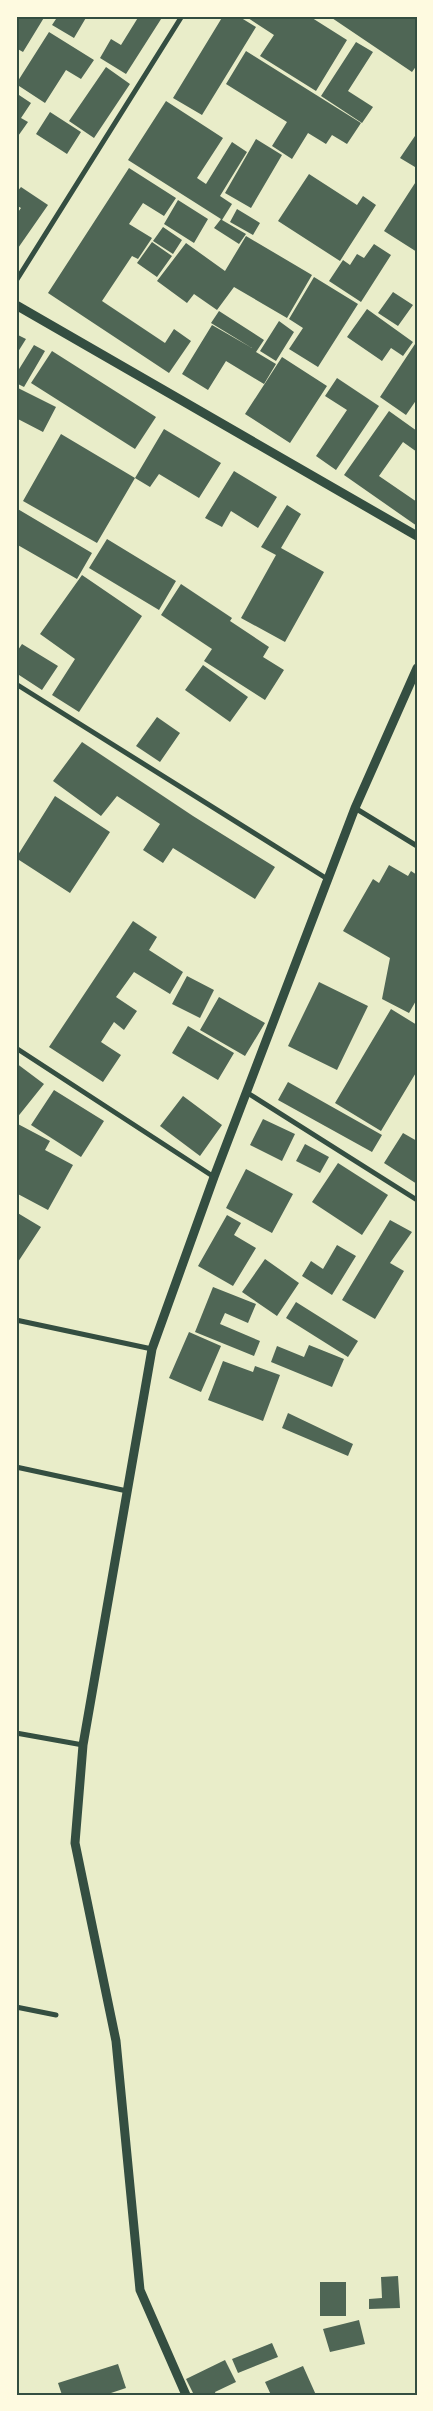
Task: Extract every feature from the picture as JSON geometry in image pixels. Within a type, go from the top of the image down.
[{"type":"street","points":[[16,282],[182,16]]},
{"type":"street","points":[[16,305],[417,536]]},
{"type":"street","points":[[186,2395],[140,2290],[116,2041],[75,1843],[83,1746],[152,1349],[214,1177],[355,808],[417,668]]},
{"type":"street","points":[[16,684],[329,880]]},
{"type":"street","points":[[355,808],[417,846]]},
{"type":"street","points":[[16,1048],[214,1177]]},
{"type":"street","points":[[246,1092],[417,1200]]},
{"type":"street","points":[[16,1320],[152,1349]]},
{"type":"street","points":[[16,1467],[127,1491]]},
{"type":"street","points":[[16,1732],[83,1746]]},
{"type":"street","points":[[16,2007],[56,2015]]},
{"type":"building","points":[[16,16],[45,16],[23,52],[16,48]]},
{"type":"building","points":[[58,16],[87,16],[74,38],[52,25]]},
{"type":"building","points":[[139,16],[163,16],[126,74],[100,58],[111,39],[121,45]]},
{"type":"building","points":[[223,16],[238,16],[256,27],[202,115],[173,98]]},
{"type":"building","points":[[245,16],[309,16],[347,40],[316,91],[260,56],[274,35]]},
{"type":"building","points":[[329,16],[417,16],[417,65],[412,72]]},
{"type":"building","points":[[49,32],[94,60],[81,79],[66,70],[45,103],[16,84]]},
{"type":"building","points":[[356,42],[373,52],[348,91],[373,107],[362,123],[321,96]]},
{"type":"building","points":[[246,51],[361,123],[347,144],[332,135],[326,144],[308,133],[292,159],[272,146],[287,122],[226,84]]},
{"type":"building","points":[[106,67],[130,84],[94,138],[69,121]]},
{"type":"building","points":[[16,93],[31,103],[21,118],[28,122],[16,139]]},
{"type":"building","points":[[166,101],[223,138],[197,178],[206,184],[232,142],[247,152],[220,196],[232,204],[222,220],[246,234],[239,244],[214,228],[221,219],[128,160]]},
{"type":"building","points":[[50,112],[81,132],[67,154],[36,134]]},
{"type":"building","points":[[417,133],[417,165],[415,167],[400,158]]},
{"type":"building","points":[[256,139],[282,155],[251,208],[225,193]]},
{"type":"building","points":[[129,168],[176,198],[164,216],[143,203],[129,224],[152,238],[138,259],[132,256],[102,301],[165,343],[174,329],[191,341],[169,373],[48,293]]},
{"type":"building","points":[[309,174],[357,205],[363,196],[376,205],[340,261],[278,221]]},
{"type":"building","points":[[417,180],[417,252],[384,231]]},
{"type":"building","points":[[21,187],[48,205],[16,251],[16,215],[21,208],[16,205],[16,193]]},
{"type":"building","points":[[178,200],[208,219],[194,243],[164,224]]},
{"type":"building","points":[[237,209],[260,223],[253,235],[230,222]]},
{"type":"building","points":[[163,227],[182,240],[173,254],[153,241]]},
{"type":"building","points":[[246,236],[312,275],[287,318],[234,287],[217,310],[194,294],[187,303],[157,281],[186,243],[225,271]]},
{"type":"building","points":[[152,242],[172,256],[157,277],[137,263]]},
{"type":"building","points":[[374,244],[391,255],[361,302],[329,281],[343,260],[350,265],[357,254],[364,258]]},
{"type":"building","points":[[314,277],[358,304],[318,367],[289,349],[303,328],[289,319]]},
{"type":"building","points":[[393,292],[413,305],[398,326],[378,313]]},
{"type":"building","points":[[367,309],[413,342],[403,356],[391,348],[382,361],[347,337]]},
{"type":"building","points":[[219,311],[264,340],[256,352],[276,364],[264,384],[226,361],[208,390],[182,374],[212,325],[252,348],[211,323]]},
{"type":"building","points":[[279,321],[294,332],[276,361],[260,351]]},
{"type":"building","points":[[16,334],[26,339],[16,355]]},
{"type":"building","points":[[417,341],[417,399],[406,415],[380,397]]},
{"type":"building","points":[[34,345],[45,351],[24,387],[16,383],[16,374]]},
{"type":"building","points":[[52,351],[156,417],[135,449],[31,383]]},
{"type":"building","points":[[282,357],[327,386],[290,443],[245,414]]},
{"type":"building","points":[[337,378],[379,406],[336,470],[316,456],[347,410],[325,396]]},
{"type":"building","points":[[16,387],[56,407],[43,432],[16,418]]},
{"type":"building","points":[[389,411],[417,431],[417,452],[403,442],[379,476],[417,502],[417,526],[344,475]]},
{"type":"building","points":[[164,429],[221,463],[199,498],[159,474],[150,487],[135,478]]},
{"type":"building","points":[[61,434],[135,478],[97,543],[23,501]]},
{"type":"building","points":[[234,471],[277,497],[258,528],[231,511],[222,527],[205,518]]},
{"type":"building","points":[[287,505],[301,514],[281,548],[324,572],[285,642],[241,618],[276,555],[261,547]]},
{"type":"building","points":[[16,508],[92,553],[77,579],[16,544]]},
{"type":"building","points":[[107,539],[176,581],[159,610],[89,568]]},
{"type":"building","points":[[82,575],[142,616],[79,712],[52,695],[75,659],[40,634]]},
{"type":"building","points":[[181,584],[232,618],[230,621],[269,647],[263,657],[284,670],[265,700],[204,661],[212,649],[161,615]]},
{"type":"building","points":[[22,644],[58,666],[42,690],[16,673],[16,653]]},
{"type":"building","points":[[203,665],[248,697],[230,722],[185,690]]},
{"type":"building","points":[[157,717],[180,733],[160,762],[136,746]]},
{"type":"building","points":[[82,742],[193,816],[275,867],[255,899],[173,848],[163,863],[143,850],[160,824],[117,796],[101,816],[53,781]]},
{"type":"building","points":[[55,796],[110,832],[70,893],[16,858]]},
{"type":"building","points":[[389,865],[408,876],[411,871],[417,875],[417,999],[409,1013],[382,999],[390,958],[343,931],[373,879],[379,883]]},
{"type":"building","points":[[133,921],[157,937],[149,950],[183,972],[170,994],[134,972],[116,997],[137,1011],[124,1030],[114,1022],[101,1042],[121,1055],[103,1082],[49,1047]]},
{"type":"building","points":[[187,976],[214,990],[200,1018],[172,1004]]},
{"type":"building","points":[[319,982],[368,1006],[337,1070],[288,1046]]},
{"type":"building","points":[[219,997],[265,1023],[245,1056],[200,1030]]},
{"type":"building","points":[[391,1009],[417,1025],[417,1071],[381,1131],[335,1103]]},
{"type":"building","points":[[188,1026],[234,1053],[218,1080],[172,1053]]},
{"type":"building","points":[[16,1063],[44,1084],[16,1119]]},
{"type":"building","points":[[288,1082],[382,1135],[372,1152],[278,1100]]},
{"type":"building","points":[[54,1090],[104,1121],[81,1157],[31,1125]]},
{"type":"building","points":[[183,1096],[222,1125],[200,1156],[160,1126]]},
{"type":"building","points":[[263,1119],[295,1134],[282,1161],[250,1145]]},
{"type":"building","points":[[16,1123],[50,1141],[45,1150],[73,1165],[48,1210],[16,1193]]},
{"type":"building","points":[[403,1133],[417,1141],[417,1184],[384,1163]]},
{"type":"building","points":[[305,1144],[329,1157],[320,1173],[296,1161]]},
{"type":"building","points":[[338,1163],[388,1195],[362,1235],[312,1202]]},
{"type":"building","points":[[246,1169],[293,1194],[272,1233],[226,1208]]},
{"type":"building","points":[[16,1212],[41,1227],[16,1265]]},
{"type":"building","points":[[227,1215],[241,1223],[234,1235],[256,1248],[233,1286],[198,1266]]},
{"type":"building","points":[[390,1220],[412,1232],[390,1263],[404,1271],[375,1319],[342,1300]]},
{"type":"building","points":[[337,1245],[356,1256],[332,1295],[302,1276],[311,1261],[323,1269]]},
{"type":"building","points":[[265,1259],[299,1283],[277,1316],[242,1292]]},
{"type":"building","points":[[213,1287],[256,1304],[248,1323],[225,1313],[220,1324],[260,1341],[254,1356],[195,1332]]},
{"type":"building","points":[[296,1302],[358,1341],[348,1357],[286,1318]]},
{"type":"building","points":[[189,1332],[221,1346],[201,1392],[169,1378]]},
{"type":"building","points":[[309,1345],[344,1359],[332,1387],[271,1362],[277,1346],[304,1357]]},
{"type":"building","points":[[223,1361],[253,1372],[255,1366],[280,1375],[263,1421],[208,1400]]},
{"type":"building","points":[[288,1413],[353,1444],[348,1456],[282,1428]]},
{"type":"building","points":[[398,2276],[400,2308],[369,2309],[369,2299],[382,2298],[381,2277]]},
{"type":"building","points":[[320,2282],[346,2282],[346,2316],[320,2316]]},
{"type":"building","points":[[359,2320],[365,2344],[330,2352],[323,2329]]},
{"type":"building","points":[[272,2343],[278,2357],[238,2373],[232,2359]]},
{"type":"building","points":[[225,2360],[236,2382],[215,2392],[216,2395],[194,2395],[186,2379]]},
{"type":"building","points":[[118,2364],[126,2388],[105,2395],[62,2395],[58,2383]]},
{"type":"building","points":[[303,2366],[316,2395],[271,2395],[265,2382]]}]
